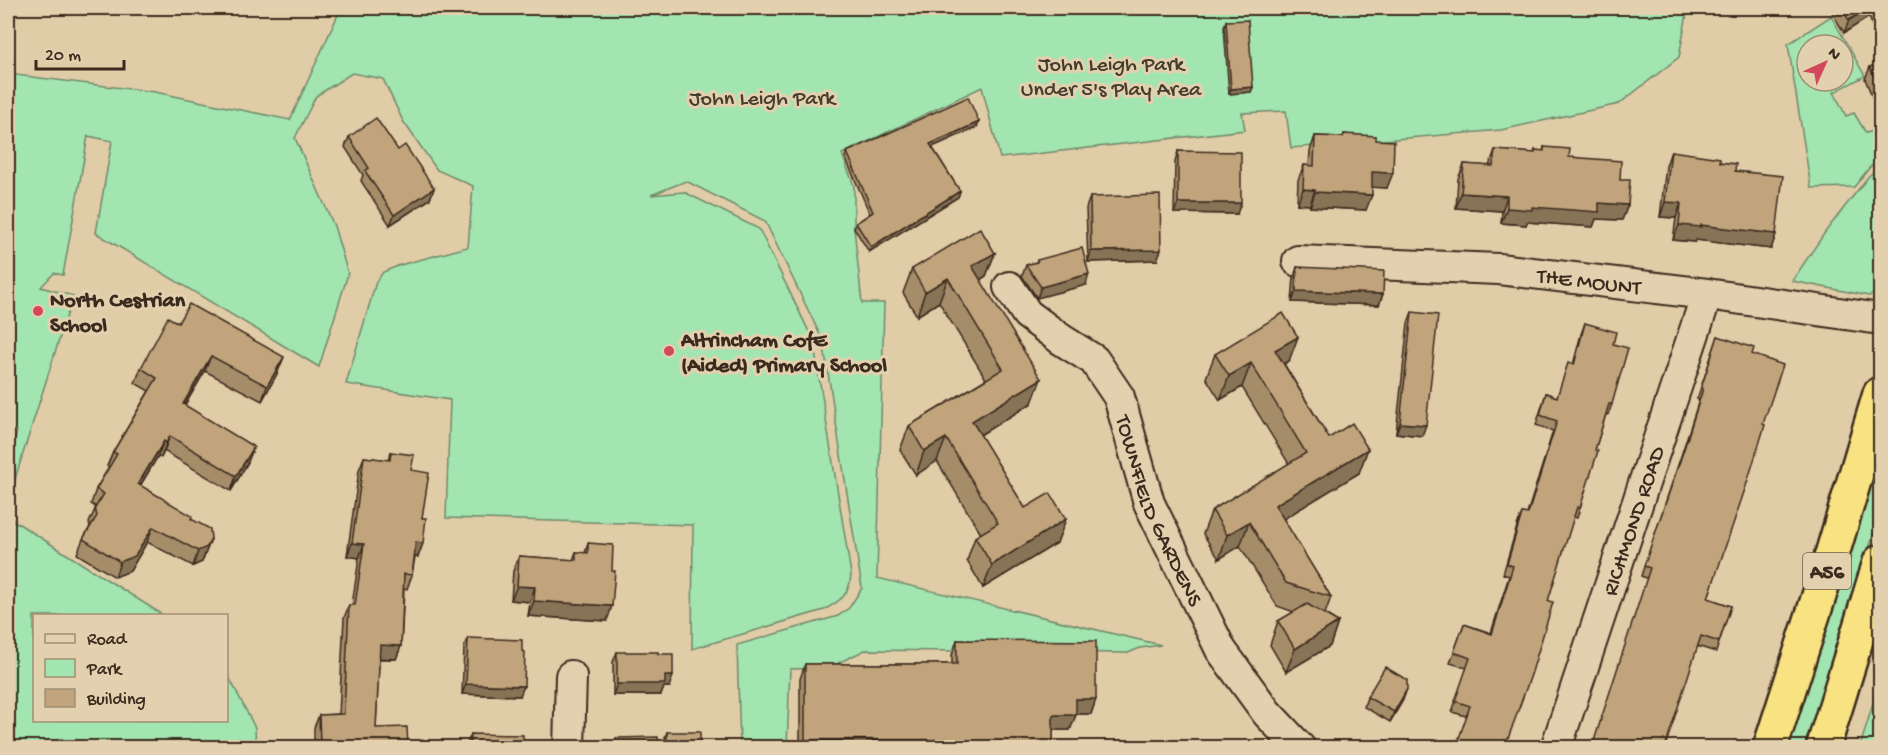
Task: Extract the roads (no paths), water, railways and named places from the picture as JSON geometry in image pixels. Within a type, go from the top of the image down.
[{"type":"highway","name":"A56","points":[[1770,747],[1881,394]]},
{"type":"highway","name":"A56","points":[[1823,747],[1881,562]]},
{"type":"street","name":"THE MOUNT","points":[[1298,261],[1499,269],[1707,294],[1881,319]]},
{"type":"street","name":"TOWNFIELD GARDENS","points":[[1009,287],[1027,314],[1094,360],[1119,397],[1149,503],[1221,650],[1268,713],[1299,747]]},
{"type":"street","name":"RICHMOND ROAD","points":[[1556,747],[1707,294]]},
{"type":"street","points":[[569,747],[571,676]]},
{"type":"place","name":"North Cestrian School","points":[[38,311]]},
{"type":"place","name":"Altrincham CofE (Aided) Primary School","points":[[669,351]]},
{"type":"park label","name":"John Leigh Park Under 5's Play Area","points":[[1111,74]]},
{"type":"park label","name":"John Leigh Park","points":[[762,96]]}]
